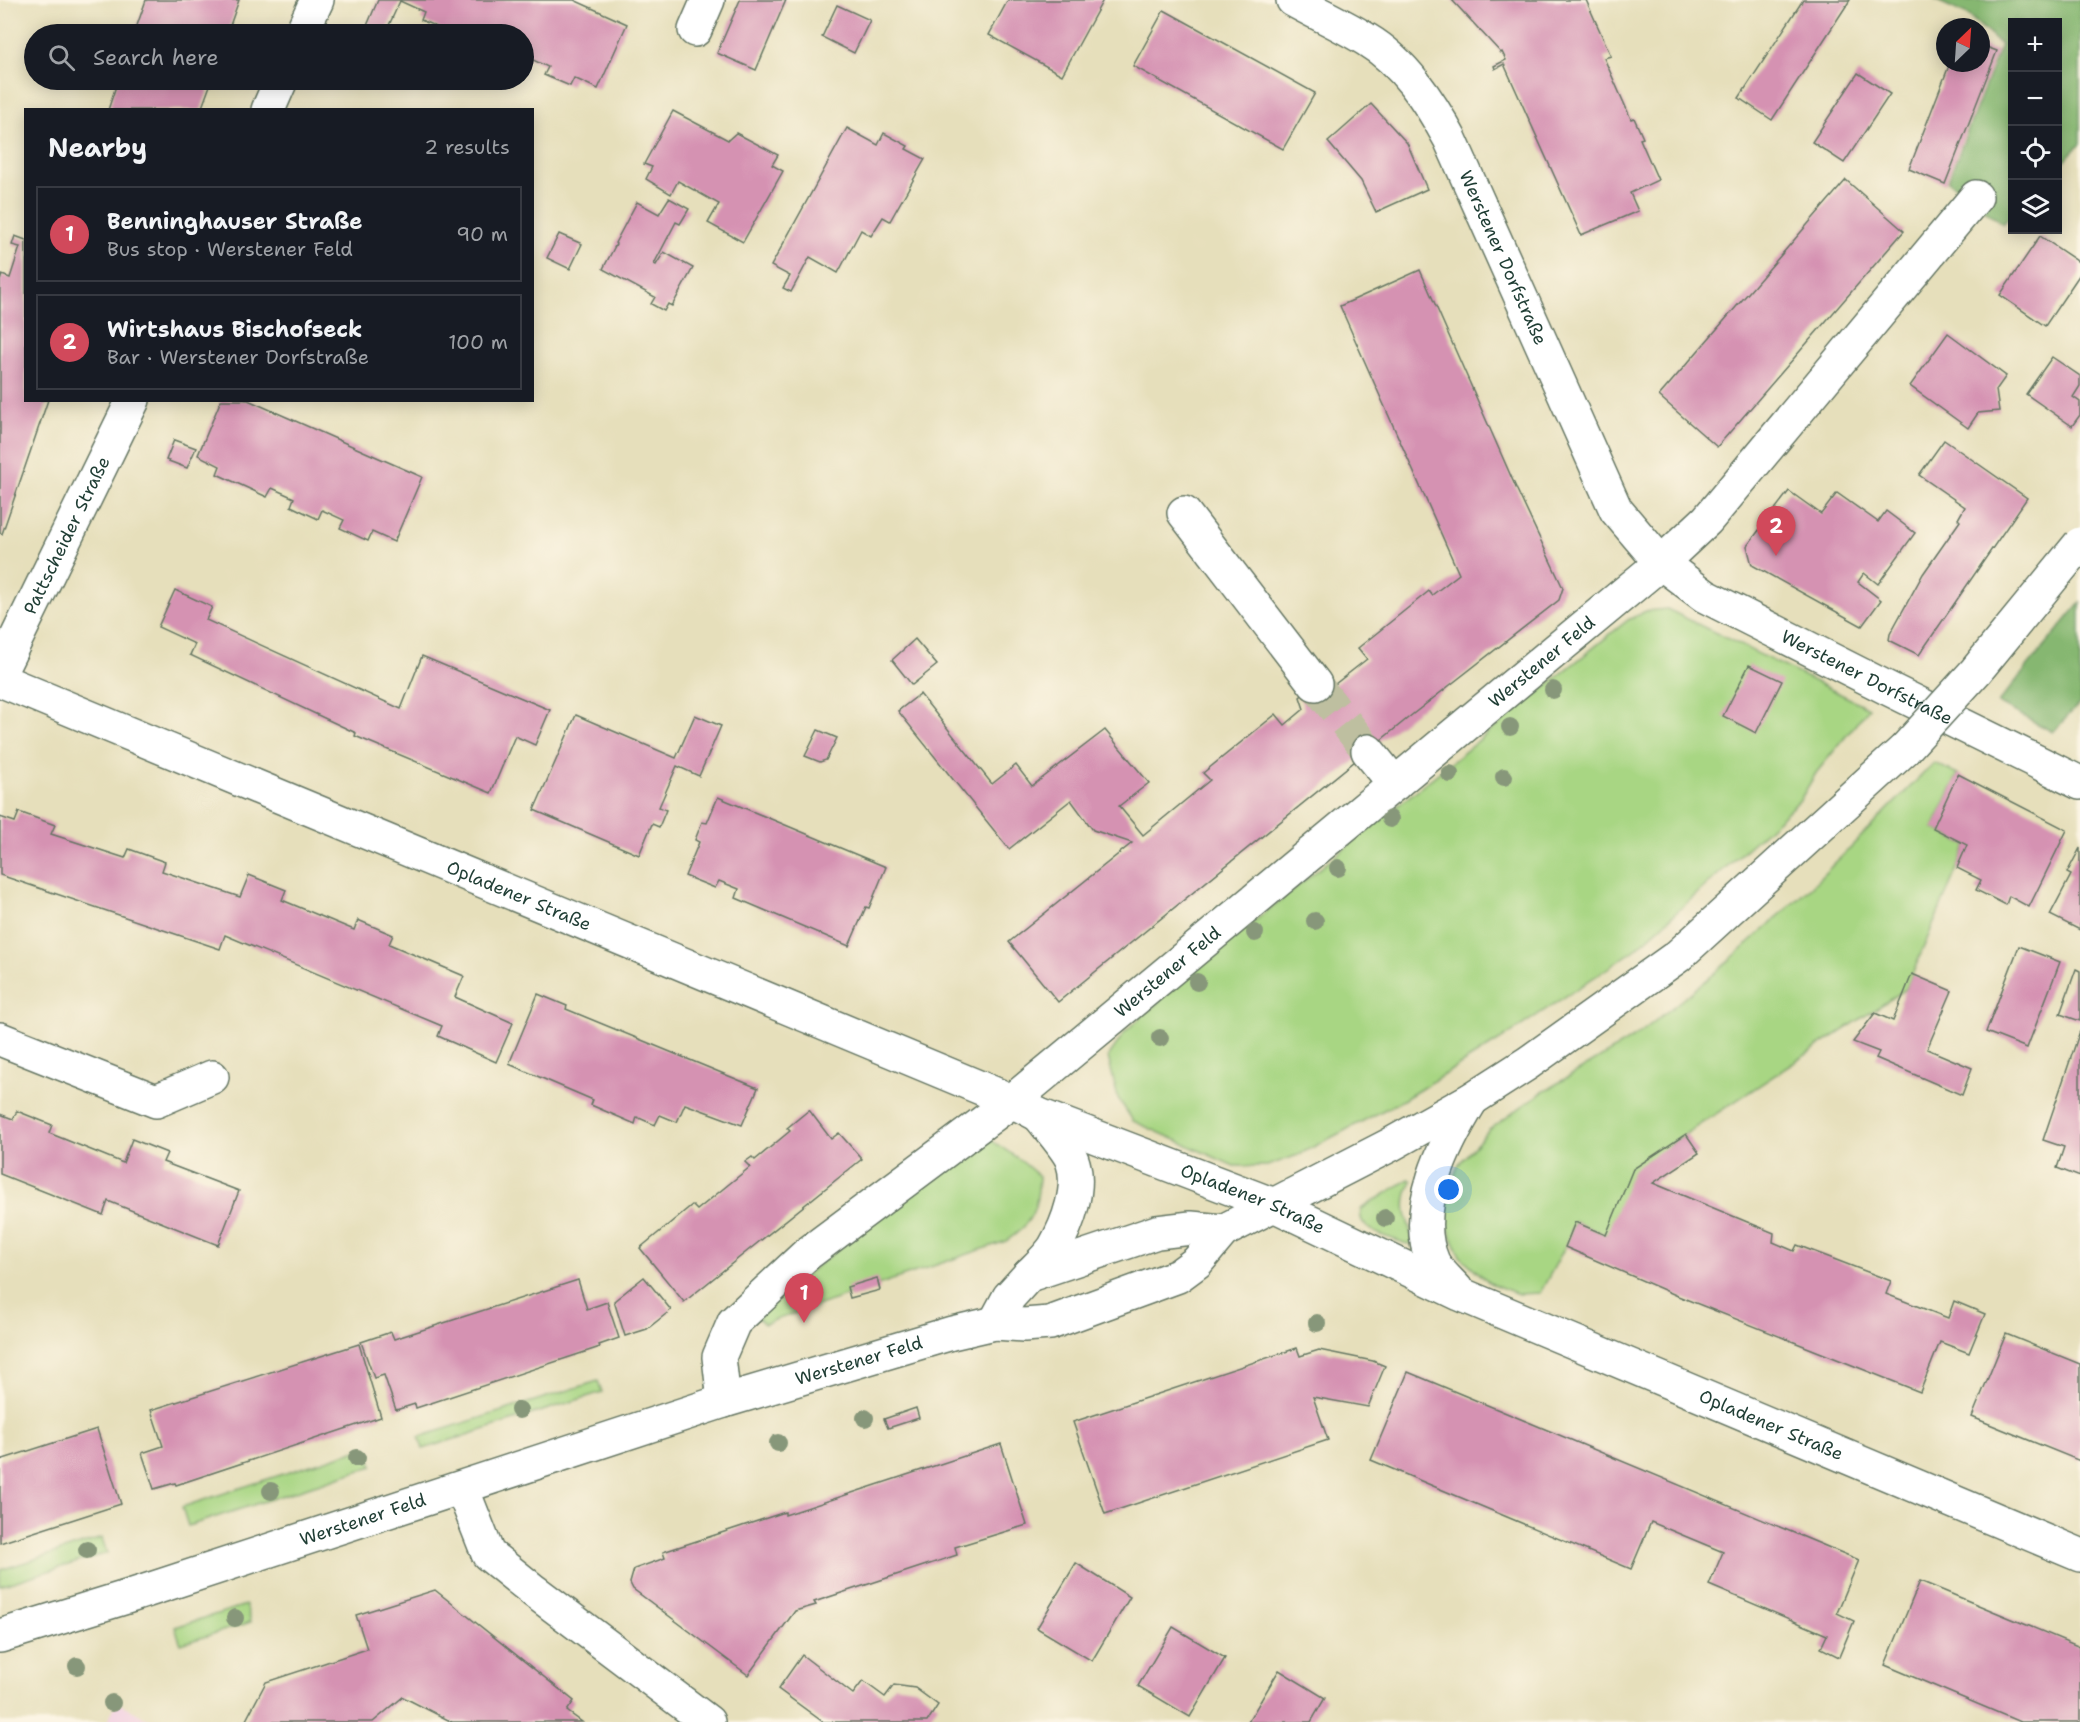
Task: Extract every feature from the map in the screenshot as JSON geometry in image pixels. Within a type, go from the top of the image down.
[{"type":"street","points":[[306,24],[317,0]]},
{"type":"street","points":[[695,30],[708,0]]},
{"type":"street","name":"Werstener Dorfstraße","points":[[1293,0],[1370,41],[1417,85],[1434,110],[1455,149],[1616,510],[1661,563],[1705,596],[1888,690],[2080,783]]},
{"type":"street","points":[[269,108],[277,90]]},
{"type":"street","points":[[1661,563],[1707,520],[1976,197]]},
{"type":"street","name":"Pattscheider Straße","points":[[0,672],[132,402]]},
{"type":"street","points":[[1184,513],[1315,684]]},
{"type":"street","name":"Werstener Feld","points":[[0,1636],[462,1488],[724,1401],[940,1336],[995,1323],[1024,1325],[1050,1323],[1178,1276],[1197,1262],[1223,1231],[1390,1145],[1472,1099],[1528,1063],[1678,956],[1905,749],[1976,671],[2080,544]]},
{"type":"street","name":"Werstener Feld","points":[[724,1401],[719,1358],[734,1322],[807,1254],[1025,1108],[1395,784],[1661,563]]},
{"type":"street","name":"Opladener Straße","points":[[0,680],[1025,1108],[1274,1205],[1460,1294],[2080,1555]]},
{"type":"street","points":[[1368,751],[1395,784]]},
{"type":"street","points":[[0,1039],[156,1101],[212,1077]]},
{"type":"street","name":"Opladener Straße","points":[[1460,1294],[1434,1264],[1425,1236],[1428,1202],[1437,1166],[1454,1128],[1472,1099]]},
{"type":"street","points":[[995,1323],[1009,1297],[1053,1250],[1073,1203],[1075,1185],[1071,1159],[1025,1108]]},
{"type":"street","points":[[1029,1275],[1157,1232],[1191,1228],[1223,1231]]},
{"type":"street","points":[[462,1488],[488,1554],[534,1592],[708,1722]]},
{"type":"shaded area","points":[[117,1702],[153,1722],[107,1722]]},
{"type":"green space","points":[[1935,0],[2080,0],[2080,144],[2062,163],[2062,18],[2008,18],[2008,218],[2003,224],[1948,181],[2001,45],[1990,35],[1990,18],[1971,18]]},
{"type":"green space","points":[[2080,603],[2080,703],[2053,732],[1998,703]]},
{"type":"green space","points":[[1667,609],[1869,708],[1816,773],[1800,800],[1635,950],[1500,1040],[1403,1100],[1298,1155],[1267,1166],[1234,1166],[1133,1121],[1118,1098],[1108,1057],[1125,1032],[1189,974],[1628,620],[1646,611]]},
{"type":"green space","points":[[1934,763],[1958,774],[1933,828],[1967,845],[1906,989],[1670,1144],[1606,1235],[1575,1222],[1565,1247],[1540,1293],[1518,1294],[1490,1283],[1460,1256],[1446,1223],[1448,1194],[1458,1165],[1489,1130],[1538,1095],[1635,1037],[1714,974],[1812,886]]},
{"type":"green space","points":[[982,1134],[1019,1159],[1039,1176],[1037,1197],[1032,1214],[1015,1235],[1006,1241],[764,1324],[757,1317],[763,1309]]},
{"type":"green space","points":[[1409,1179],[1412,1181],[1405,1204],[1413,1242],[1409,1244],[1368,1228],[1363,1223],[1361,1209]]},
{"type":"green space","points":[[598,1381],[602,1392],[423,1449],[419,1437]]},
{"type":"green space","points":[[366,1447],[373,1466],[188,1526],[182,1507]]},
{"type":"green space","points":[[102,1538],[107,1553],[0,1586],[0,1570]]},
{"type":"green space","points":[[246,1605],[251,1622],[181,1644],[175,1627]]},
{"type":"building","points":[[146,0],[239,0],[231,24],[138,24]]},
{"type":"building","points":[[378,0],[574,0],[627,24],[598,89],[574,78],[570,86],[544,75],[548,67],[534,60],[534,24],[430,24],[421,20],[424,12],[400,1],[390,24],[368,24]]},
{"type":"building","points":[[740,0],[786,0],[756,70],[717,53]]},
{"type":"building","points":[[1008,0],[1103,0],[1062,75],[989,35]]},
{"type":"building","points":[[1452,0],[1586,0],[1611,56],[1604,58],[1631,119],[1634,118],[1643,138],[1640,139],[1658,180],[1630,193],[1638,211],[1581,235],[1504,64],[1495,69],[1494,66],[1506,60],[1502,52]]},
{"type":"building","points":[[1803,0],[1850,0],[1772,120],[1739,98]]},
{"type":"building","points":[[837,5],[870,20],[854,53],[822,37]]},
{"type":"building","points":[[1164,10],[1315,93],[1283,149],[1133,66]]},
{"type":"building","points":[[1990,48],[1997,51],[1990,69]]},
{"type":"building","points":[[1947,72],[1989,72],[1945,184],[1909,169]]},
{"type":"building","points":[[1858,73],[1890,94],[1844,163],[1812,142]]},
{"type":"building","points":[[115,90],[208,90],[202,108],[109,108]]},
{"type":"building","points":[[1371,104],[1407,143],[1427,189],[1376,212],[1361,181],[1328,142]]},
{"type":"building","points":[[673,111],[728,140],[736,133],[778,155],[772,165],[783,171],[743,242],[708,223],[719,204],[678,181],[671,194],[646,179],[652,167],[644,164]]},
{"type":"building","points":[[847,128],[878,145],[884,133],[908,146],[906,149],[925,159],[890,221],[883,217],[871,236],[861,230],[838,273],[810,257],[791,292],[783,288],[790,276],[771,266]]},
{"type":"building","points":[[1846,180],[1904,231],[1717,447],[1659,396]]},
{"type":"building","points":[[669,198],[689,209],[680,224],[676,222],[654,264],[656,265],[664,252],[693,268],[672,306],[668,304],[664,311],[651,304],[655,297],[603,269],[637,202],[659,214]]},
{"type":"building","points":[[559,234],[582,244],[570,269],[547,258]]},
{"type":"building","points":[[15,236],[24,239],[24,402],[47,402],[2,534],[0,533],[0,281],[2,275],[10,278],[20,247],[12,245]]},
{"type":"building","points":[[2040,236],[2080,263],[2080,274],[2045,326],[2000,295]]},
{"type":"building","points":[[1420,270],[1563,588],[1559,600],[1413,714],[1058,1002],[1009,942],[1132,843],[1093,830],[1071,800],[1009,849],[898,711],[920,694],[992,784],[1016,765],[1032,786],[1105,730],[1149,783],[1119,806],[1143,835],[1210,780],[1203,773],[1276,714],[1285,725],[1304,709],[1300,697],[1315,684],[1326,691],[1367,659],[1358,648],[1429,591],[1432,595],[1459,574],[1340,306]]},
{"type":"building","points":[[1948,333],[2006,376],[1996,390],[1999,411],[1978,413],[1968,428],[1910,386]]},
{"type":"building","points":[[2052,357],[2080,376],[2080,386],[2073,397],[2080,402],[2080,415],[2072,426],[2026,394]]},
{"type":"building","points":[[220,402],[253,402],[422,477],[394,542],[372,532],[368,541],[340,528],[344,520],[322,510],[318,519],[291,506],[294,498],[272,488],[267,497],[217,474],[220,466],[198,455]]},
{"type":"building","points":[[174,440],[196,448],[187,468],[166,460]]},
{"type":"building","points":[[1944,440],[2027,498],[1919,655],[1889,640],[1890,634],[1923,574],[1960,521],[1958,519],[1965,507],[1919,475]]},
{"type":"building","points":[[1789,491],[1821,514],[1837,493],[1878,522],[1886,511],[1915,533],[1878,584],[1864,573],[1858,582],[1881,600],[1862,626],[1752,565],[1747,546]]},
{"type":"building","points":[[175,590],[212,607],[206,620],[401,709],[422,656],[550,710],[535,745],[515,736],[491,793],[355,736],[356,733],[190,655],[195,644],[158,627]]},
{"type":"building","points":[[915,639],[937,665],[912,685],[892,660]]},
{"type":"building","points":[[1749,665],[1782,681],[1756,733],[1723,716]]},
{"type":"building","points":[[576,715],[676,758],[695,715],[721,726],[699,776],[677,766],[659,807],[666,810],[659,827],[652,824],[639,855],[534,810]]},
{"type":"building","points":[[818,730],[837,738],[826,760],[820,762],[805,756]]},
{"type":"building","points":[[1958,774],[2067,830],[2029,907],[2009,896],[2006,905],[1976,890],[1981,880],[1957,868],[1967,845],[1933,828]]},
{"type":"building","points":[[718,797],[886,867],[869,908],[866,907],[849,946],[736,898],[739,889],[719,881],[715,888],[685,876],[699,842],[695,840],[702,822],[707,823]]},
{"type":"building","points":[[19,812],[55,825],[51,834],[125,858],[129,849],[165,862],[162,871],[240,897],[249,875],[286,890],[282,900],[354,930],[358,920],[393,935],[389,944],[464,976],[455,997],[513,1023],[496,1062],[438,1036],[442,1026],[225,935],[220,949],[0,875],[0,817],[15,822]]},
{"type":"building","points":[[2080,848],[2080,930],[2050,915],[2071,875],[2067,873]]},
{"type":"building","points":[[2019,946],[2060,962],[2027,1048],[1986,1032]]},
{"type":"building","points":[[2076,969],[2080,971],[2080,1021],[2060,1014]]},
{"type":"building","points":[[1912,974],[1952,991],[1927,1049],[1972,1068],[1962,1095],[1876,1058],[1879,1052],[1853,1042],[1875,1013],[1893,1021]]},
{"type":"building","points":[[538,994],[567,1006],[566,1009],[758,1088],[742,1125],[685,1104],[677,1122],[660,1115],[655,1125],[637,1117],[635,1124],[591,1105],[593,1100],[509,1064]]},
{"type":"building","points":[[2080,1031],[2080,1177],[2057,1168],[2064,1147],[2043,1140]]},
{"type":"building","points":[[809,1110],[831,1139],[839,1133],[862,1159],[684,1302],[640,1248],[692,1205],[697,1210],[750,1167],[745,1162],[752,1157],[755,1160],[790,1131],[787,1128]]},
{"type":"building","points":[[17,1111],[52,1125],[49,1133],[123,1163],[132,1139],[167,1153],[163,1162],[239,1191],[218,1245],[108,1201],[103,1215],[0,1174],[0,1114],[13,1119]]},
{"type":"building","points":[[1686,1134],[1699,1153],[1653,1183],[1774,1233],[1773,1242],[1794,1251],[1797,1245],[1891,1281],[1886,1294],[1948,1318],[1954,1301],[1985,1314],[1969,1353],[1940,1342],[1920,1392],[1678,1296],[1565,1247],[1575,1222],[1606,1235],[1633,1169]]},
{"type":"building","points":[[644,1277],[671,1310],[647,1329],[625,1336],[614,1301]]},
{"type":"building","points":[[877,1278],[880,1290],[850,1298],[847,1287]]},
{"type":"building","points":[[578,1280],[587,1309],[607,1302],[619,1338],[599,1345],[600,1347],[416,1408],[415,1404],[396,1410],[384,1375],[374,1378],[361,1342],[391,1332],[394,1339]]},
{"type":"building","points":[[2006,1334],[2080,1364],[2080,1461],[1972,1417]]},
{"type":"building","points":[[359,1344],[381,1417],[176,1485],[175,1483],[154,1489],[142,1453],[163,1446],[151,1410]]},
{"type":"building","points":[[1297,1348],[1300,1356],[1319,1350],[1373,1361],[1385,1366],[1368,1407],[1313,1397],[1328,1440],[1105,1514],[1073,1422]]},
{"type":"building","points":[[1408,1372],[1859,1560],[1837,1613],[1854,1621],[1839,1657],[1821,1648],[1827,1635],[1709,1585],[1723,1552],[1651,1522],[1631,1569],[1371,1460]]},
{"type":"building","points":[[916,1408],[919,1418],[888,1428],[884,1419]]},
{"type":"building","points":[[97,1429],[121,1504],[0,1543],[0,1460]]},
{"type":"building","points":[[1001,1444],[1027,1525],[955,1547],[957,1555],[814,1602],[816,1605],[795,1611],[748,1675],[633,1589],[630,1583],[634,1569],[665,1558],[663,1552],[785,1512],[785,1515]]},
{"type":"building","points":[[1076,1563],[1130,1597],[1092,1661],[1037,1628]]},
{"type":"building","points":[[1920,1581],[2080,1647],[2080,1722],[2020,1722],[1885,1665]]},
{"type":"building","points":[[435,1590],[574,1701],[567,1711],[582,1722],[452,1722],[403,1697],[373,1722],[245,1722],[266,1682],[367,1649],[356,1615]]},
{"type":"building","points":[[1173,1627],[1225,1658],[1190,1717],[1138,1686]]},
{"type":"building","points":[[802,1655],[853,1694],[863,1681],[885,1697],[894,1685],[915,1688],[938,1705],[927,1722],[823,1722],[778,1689]]},
{"type":"building","points":[[1279,1670],[1325,1698],[1311,1722],[1248,1722]]},
{"type":"tunnel","points":[[1315,684],[1368,751]]},
{"type":"place","name":"Wirtshaus Bischofseck","points":[[1776,556]]},
{"type":"place","name":"Benninghauser Straße","points":[[804,1323]]}]
